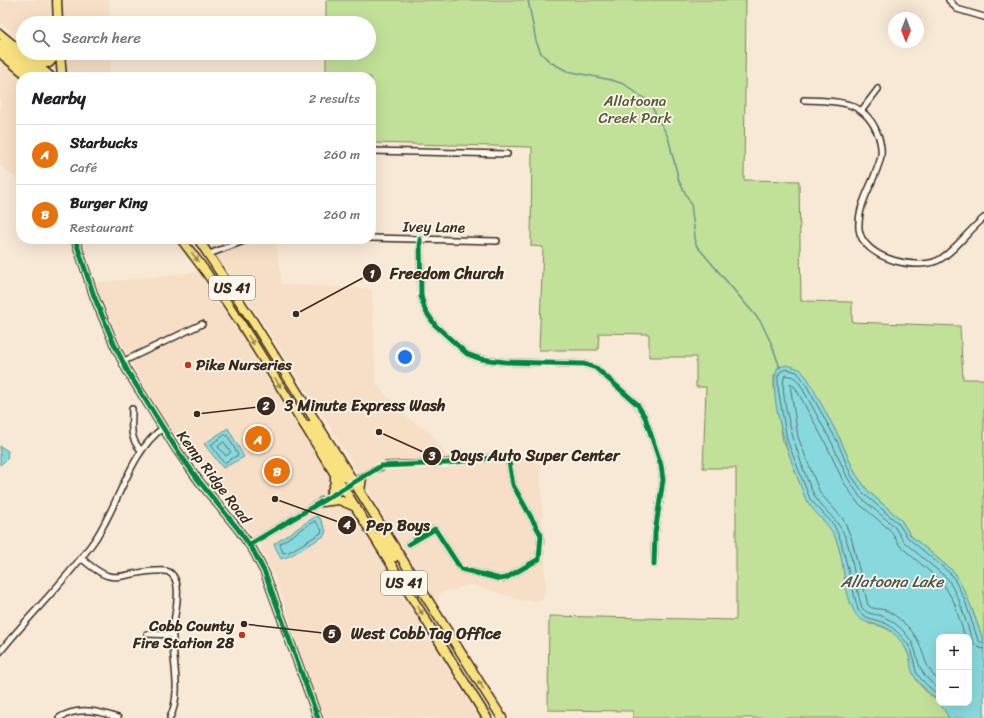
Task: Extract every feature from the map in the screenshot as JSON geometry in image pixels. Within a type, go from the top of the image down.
[{"type":"main road","points":[[57,0],[58,16]]},
{"type":"main road","points":[[0,34],[16,47]]},
{"type":"main road","points":[[0,44],[16,57]]},
{"type":"main road","points":[[0,53],[23,72]]},
{"type":"main road","points":[[20,60],[35,72]]},
{"type":"main road","points":[[32,60],[45,72]]},
{"type":"main road","points":[[34,62],[48,63],[51,60]]},
{"type":"main road","points":[[60,60],[61,72]]},
{"type":"main road","name":"US 41","points":[[185,244],[220,292],[488,718]]},
{"type":"main road","name":"US 41","points":[[202,244],[358,480],[360,492],[502,718]]},
{"type":"main road","points":[[294,408],[320,438],[343,475],[358,480]]},
{"type":"main road","points":[[330,496],[335,483],[334,473]]},
{"type":"main road","points":[[344,488],[356,497],[385,543],[400,563],[409,569]]},
{"type":"main road","points":[[322,502],[339,500],[356,507]]},
{"type":"street","points":[[949,0],[957,9],[984,17]]},
{"type":"street","points":[[862,110],[878,89]]},
{"type":"street","points":[[804,100],[848,104],[862,110],[872,122],[880,138],[881,158],[862,206],[859,229],[864,243],[883,258],[901,262],[923,264],[941,259],[984,218]]},
{"type":"street","points":[[376,151],[507,154]]},
{"type":"street","name":"Ivey Lane","points":[[376,238],[497,241]]},
{"type":"street","points":[[420,239],[421,296],[425,310],[435,325],[468,354],[482,359],[505,362],[584,364],[596,368],[637,404],[645,417],[661,465],[663,480],[654,533],[654,565]]},
{"type":"street","name":"Kemp Ridge Road","points":[[77,244],[88,280],[122,362],[163,428],[199,481],[225,511],[249,545],[265,573],[318,718]]},
{"type":"street","points":[[209,254],[236,244]]},
{"type":"street","points":[[122,362],[202,324]]},
{"type":"street","points":[[132,409],[132,436],[134,444],[141,450]]},
{"type":"street","points":[[0,652],[81,558],[108,518],[141,450],[151,437],[163,428]]},
{"type":"street","points":[[249,545],[330,496],[386,465],[442,463],[508,456],[513,485],[541,535],[539,559],[506,578],[500,579],[461,569],[435,529],[409,544]]},
{"type":"street","points":[[81,558],[99,573],[108,577],[117,578],[144,572],[160,571],[168,572],[173,575],[178,593],[173,635],[176,689],[175,707],[170,718]]},
{"type":"street","points":[[147,634],[173,635]]},
{"type":"street","points":[[59,718],[67,714],[83,710],[116,718]]},
{"type":"shaded area","points":[[0,0],[109,0],[110,16],[16,16],[16,35],[0,22]]},
{"type":"shaded area","points":[[0,59],[16,73],[16,178],[0,166]]},
{"type":"shaded area","points":[[44,60],[111,60],[110,72],[57,72]]},
{"type":"shaded area","points":[[208,244],[276,244],[282,284],[372,289],[376,384],[408,418],[431,434],[447,455],[511,450],[518,458],[540,459],[546,592],[542,601],[524,601],[472,585],[440,593],[437,604],[332,430],[245,295]]},
{"type":"shaded area","points":[[200,272],[259,363],[479,718],[323,718],[280,591],[260,545],[171,430],[126,355],[94,283]]},
{"type":"green space","name":"Allatoona Creek Park","points":[[326,0],[746,0],[744,180],[799,181],[801,301],[852,302],[852,322],[960,326],[963,379],[984,379],[984,642],[972,609],[955,573],[910,535],[901,520],[868,491],[855,473],[840,439],[825,413],[774,375],[774,388],[783,441],[819,515],[831,528],[838,543],[842,561],[869,624],[881,626],[887,629],[900,640],[909,655],[915,678],[936,700],[936,706],[942,706],[944,708],[949,718],[633,718],[633,711],[548,710],[549,616],[736,620],[736,468],[703,468],[706,387],[696,387],[696,357],[649,357],[649,334],[599,333],[598,350],[539,350],[543,247],[531,246],[532,147],[376,143],[376,72],[326,72],[326,60],[376,60],[376,16],[326,16]]},
{"type":"water","name":"Allatoona Lake","points":[[787,365],[800,369],[808,379],[840,439],[855,473],[868,491],[901,520],[910,535],[955,573],[967,596],[984,642],[984,718],[949,718],[942,706],[972,706],[972,634],[936,634],[936,699],[914,676],[907,650],[896,635],[887,628],[862,620],[855,613],[848,596],[842,559],[837,542],[828,525],[811,507],[804,496],[784,439],[776,407],[775,378],[778,367]]},
{"type":"water","points":[[228,428],[244,457],[223,468],[204,444]]},
{"type":"water","points":[[0,446],[8,451],[7,459],[0,465]]},
{"type":"water","points":[[316,516],[320,518],[326,531],[324,536],[290,556],[281,559],[274,544]]},
{"type":"waterway","points":[[528,0],[536,41],[541,53],[550,62],[567,71],[624,84],[645,99],[653,109],[668,137],[679,181],[691,204],[696,245],[761,322],[772,345],[780,368]]},
{"type":"cycle path","points":[[420,239],[421,296],[425,310],[435,325],[467,354],[481,359],[505,362],[584,364],[596,368],[637,404],[645,417],[661,465],[663,480],[655,533],[654,565]]},
{"type":"cycle path","points":[[77,244],[94,296],[114,344],[128,372],[177,450],[199,481],[238,529],[253,550],[265,573],[318,718]]},
{"type":"cycle path","points":[[249,545],[381,466],[447,463],[508,456],[513,485],[541,535],[539,559],[506,578],[500,579],[461,569],[435,529],[409,544]]},
{"type":"place","name":"Freedom Church","points":[[296,314]]},
{"type":"place","name":"Pike Nurseries","points":[[188,365]]},
{"type":"place","name":"3 Minute Express Wash","points":[[197,414]]},
{"type":"place","name":"Days Auto Super Center","points":[[379,432]]},
{"type":"place","name":"Starbucks","points":[[258,439]]},
{"type":"place","name":"Burger King","points":[[277,471]]},
{"type":"place","name":"Pep Boys","points":[[275,499]]},
{"type":"place","name":"West Cobb Tag Office","points":[[244,624]]},
{"type":"place","name":"Cobb County Fire Station 28","points":[[242,635]]}]
